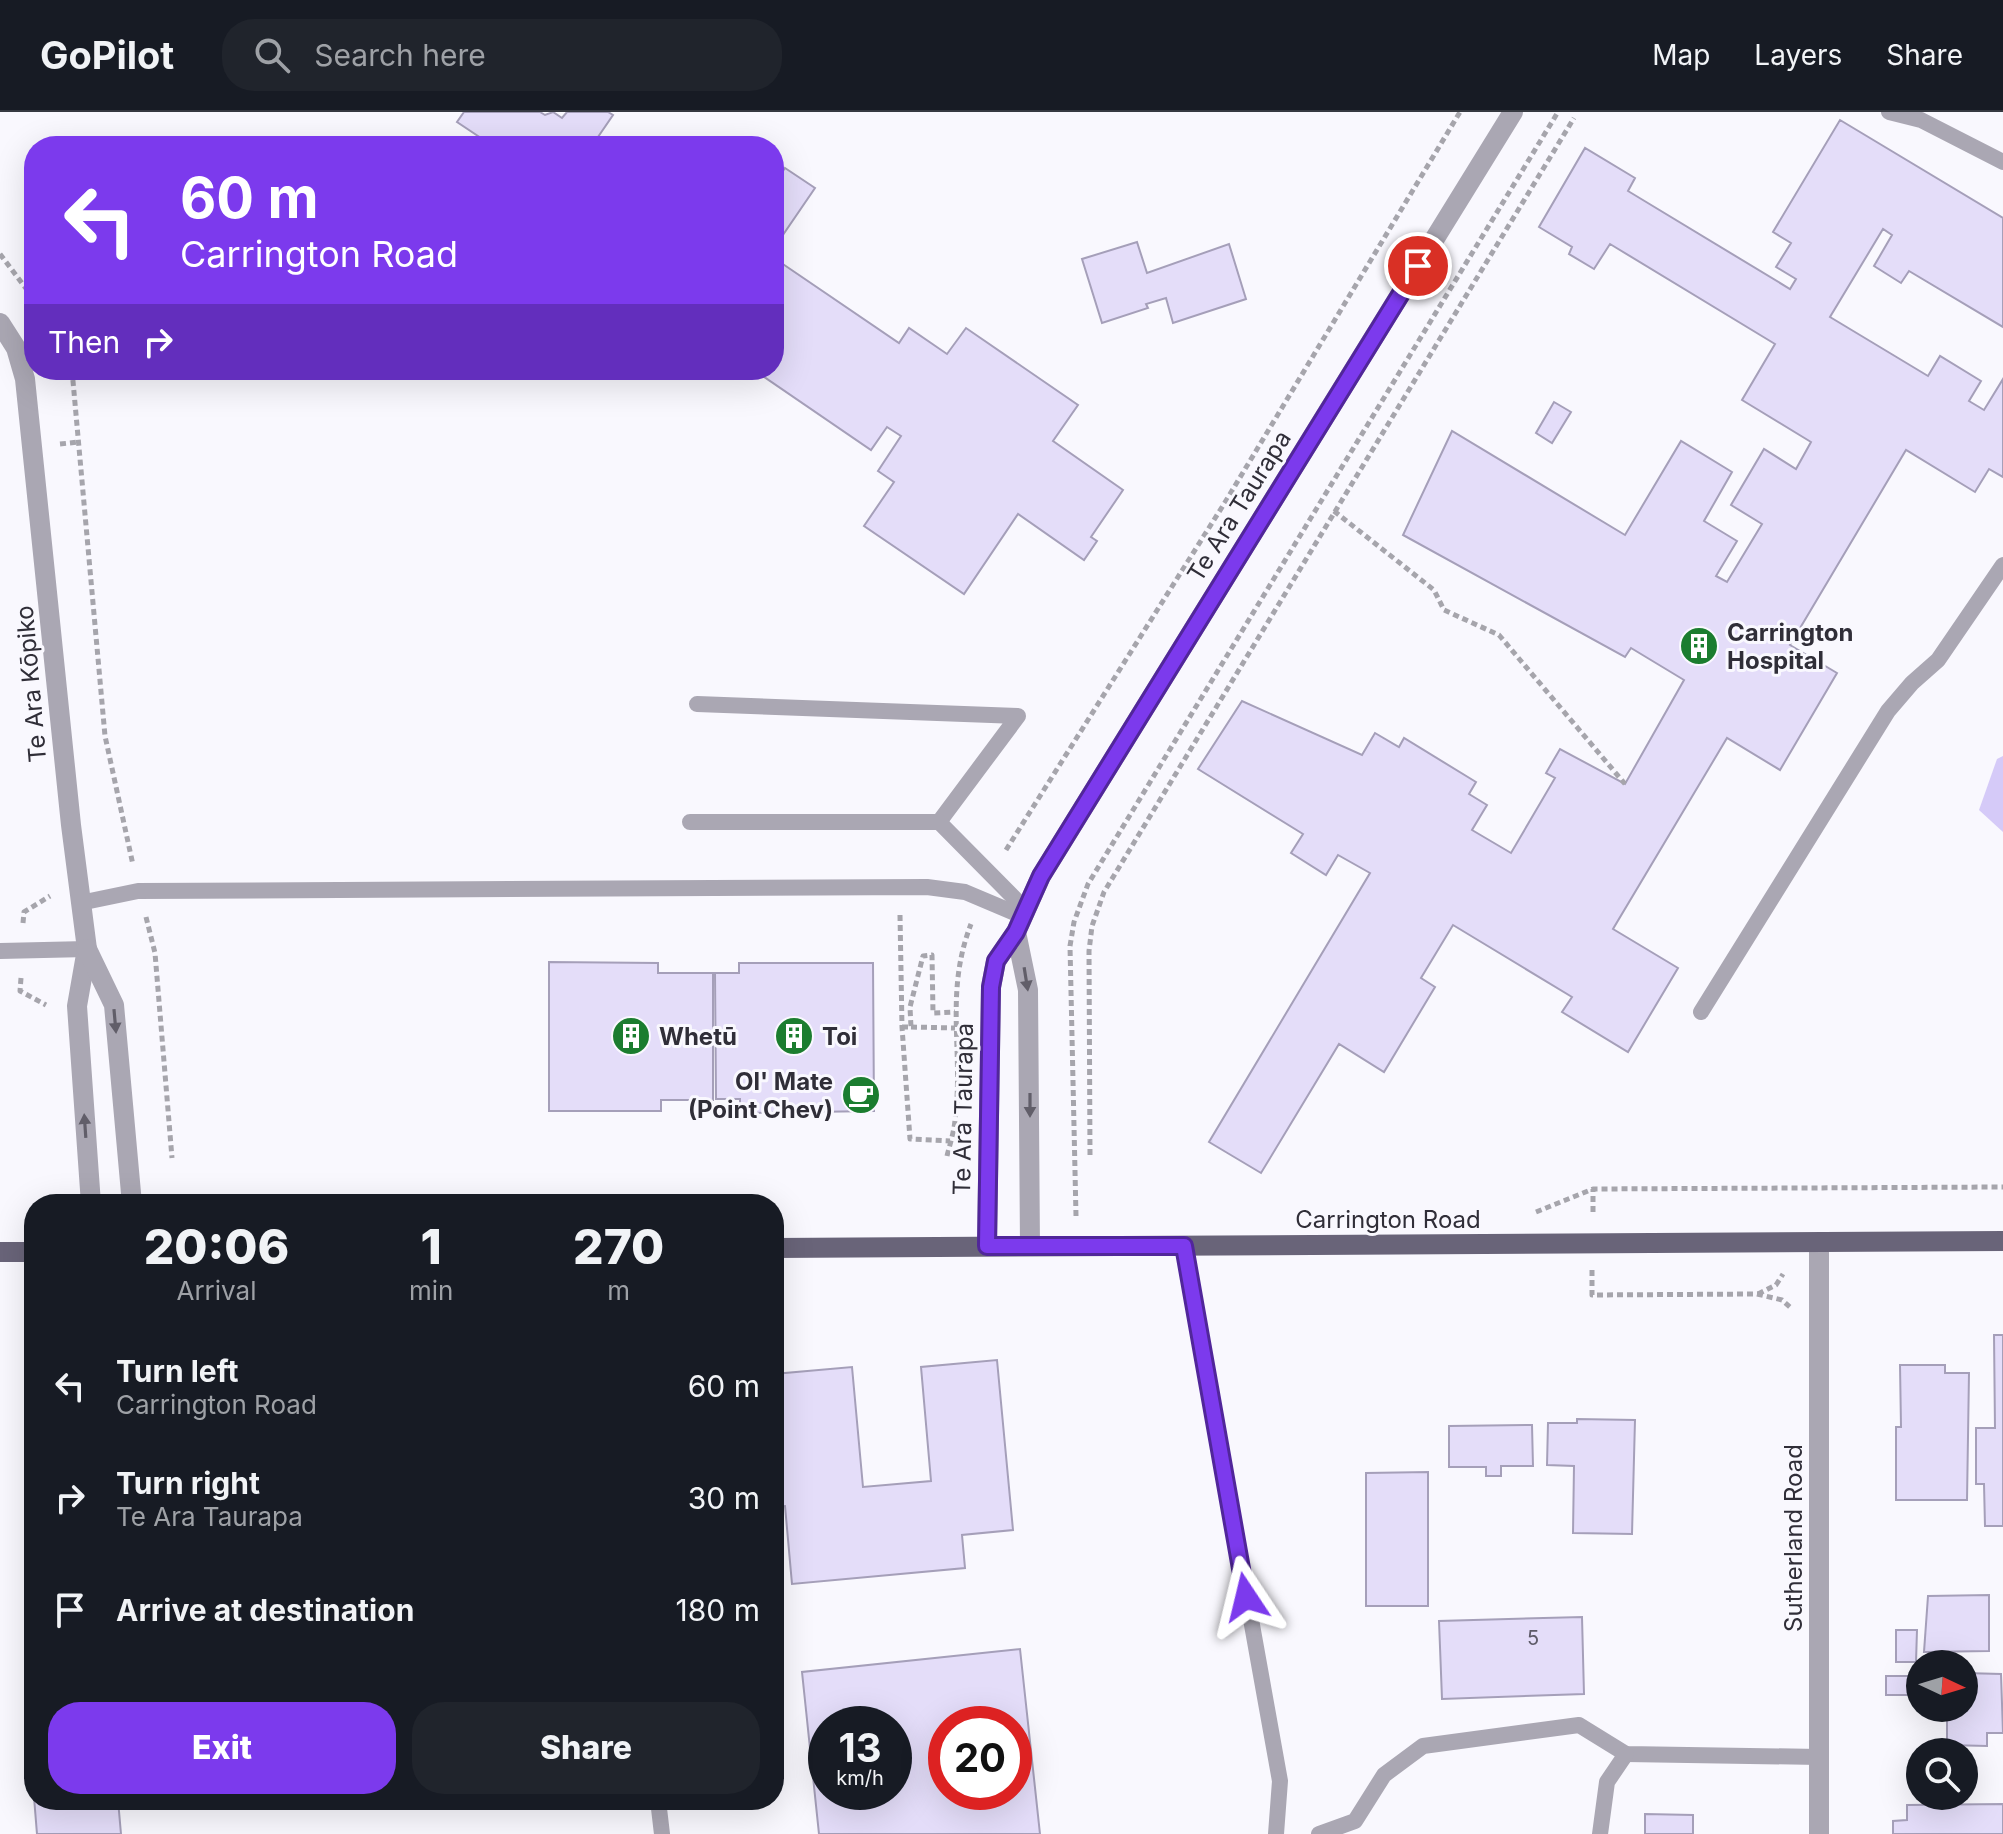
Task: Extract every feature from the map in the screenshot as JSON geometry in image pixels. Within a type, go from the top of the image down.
[{"type":"main road","name":"Carrington Road","points":[[784,1248],[2003,1241]]},
{"type":"main road","points":[[0,1252],[24,1252]]},
{"type":"street","name":"Te Ara Taurapa","points":[[987,1246],[991,987],[996,961],[1021,919],[1041,876],[1513,112]]},
{"type":"street","name":"Te Ara Kōpiko","points":[[0,323],[16,348],[24,376]]},
{"type":"street","name":"Te Ara Kōpiko","points":[[25,380],[80,903],[87,949],[114,1005],[131,1194]]},
{"type":"street","points":[[1021,919],[1028,990],[1030,1246]]},
{"type":"street","name":"Te Ara Kōpiko","points":[[87,949],[77,1006],[90,1194]]},
{"type":"street","name":"Sutherland Road","points":[[1819,1242],[1819,1834]]},
{"type":"lane","points":[[1889,112],[1921,120],[2003,162]]},
{"type":"lane","points":[[1701,1012],[1888,711],[1912,683],[1938,660],[2003,565]]},
{"type":"lane","points":[[697,704],[1018,716],[939,822]]},
{"type":"lane","points":[[690,822],[939,822],[1021,919]]},
{"type":"lane","points":[[80,903],[138,891],[927,887],[965,892],[1021,919]]},
{"type":"lane","points":[[0,951],[87,949]]},
{"type":"lane","points":[[1184,1246],[1280,1781],[1276,1834]]},
{"type":"lane","points":[[1319,1834],[1355,1821],[1384,1775],[1423,1746],[1579,1725],[1626,1754],[1819,1757]]},
{"type":"lane","points":[[1600,1834],[1607,1782],[1626,1754]]},
{"type":"lane","points":[[659,1810],[662,1834]]},
{"type":"path","points":[[1075,1199],[1070,946],[1074,922],[1088,884],[1558,112]]},
{"type":"path","points":[[1090,1155],[1089,951],[1100,901],[1574,118]]},
{"type":"path","points":[[0,254],[24,286]]},
{"type":"path","points":[[73,380],[105,736],[138,891],[155,953],[172,1158]]},
{"type":"path","points":[[55,444],[79,442]]},
{"type":"path","points":[[1334,511],[1434,590],[1444,610],[1499,635],[1625,784]]},
{"type":"path","points":[[899,906],[902,1027],[910,1139],[950,1141]]},
{"type":"path","points":[[911,1027],[910,1007],[923,956],[932,955],[933,1013],[955,1012]]},
{"type":"path","points":[[902,1027],[955,1028]]},
{"type":"path","points":[[1528,1215],[1593,1189],[2003,1187]]},
{"type":"path","points":[[1593,1189],[1593,1213]]},
{"type":"path","points":[[1757,1294],[1776,1285],[1783,1274]]},
{"type":"path","points":[[1593,1280],[1592,1295],[1757,1294],[1774,1298]]},
{"type":"shaded area","points":[[2003,756],[2003,832],[1979,810],[1997,759]]},
{"type":"building","points":[[464,112],[540,112],[545,115],[553,112],[562,118],[567,112],[608,112],[613,115],[599,136],[478,136],[457,122]]},
{"type":"building","name":"Carrington Hospital","points":[[1840,120],[2003,218],[2003,327],[1909,271],[1901,283],[1874,266],[1892,235],[1883,229],[1830,317],[1928,376],[1940,356],[1981,381],[1969,401],[1984,410],[2003,379],[2003,477],[1989,469],[1975,492],[1906,450],[1790,645],[1837,673],[1780,770],[1727,738],[1613,929],[1678,968],[1628,1052],[1562,1012],[1572,997],[1453,925],[1421,978],[1435,987],[1384,1072],[1339,1044],[1261,1173],[1209,1142],[1370,873],[1338,855],[1326,875],[1291,853],[1303,834],[1198,769],[1242,701],[1362,755],[1375,733],[1399,747],[1404,738],[1476,782],[1469,794],[1487,805],[1472,830],[1511,853],[1555,778],[1546,773],[1560,749],[1625,784],[1684,680],[1631,648],[1625,657],[1403,535],[1452,431],[1625,535],[1681,441],[1732,472],[1704,521],[1737,541],[1716,576],[1727,582],[1762,524],[1731,505],[1764,449],[1796,469],[1811,442],[1742,400],[1775,344],[1610,244],[1594,269],[1569,254],[1572,247],[1539,227],[1585,148],[1635,178],[1628,191],[1790,289],[1796,279],[1776,267],[1791,243],[1773,232]]},
{"type":"building","points":[[784,169],[815,188],[784,233]]},
{"type":"building","points":[[1137,242],[1147,273],[1229,244],[1246,299],[1173,323],[1166,298],[1146,304],[1148,308],[1102,323],[1082,259]]},
{"type":"building","points":[[784,265],[899,343],[909,328],[947,354],[966,328],[1078,405],[1053,441],[1123,490],[1091,537],[1097,541],[1084,560],[1018,514],[964,594],[864,526],[894,482],[878,471],[901,436],[887,427],[871,450],[769,380],[784,380]]},
{"type":"building","points":[[1554,402],[1571,412],[1552,443],[1536,433]]},
{"type":"building","name":"Whetū","points":[[549,962],[658,963],[658,973],[713,973],[713,1100],[661,1100],[661,1111],[549,1111]]},
{"type":"building","name":"Toi","points":[[739,963],[873,963],[874,1111],[740,1113],[740,1099],[716,1099],[715,973],[739,973]]},
{"type":"building","points":[[1994,1335],[2003,1335],[2003,1526],[1985,1526],[1984,1484],[1976,1484],[1976,1428],[1995,1428]]},
{"type":"building","points":[[997,1360],[1013,1530],[962,1535],[965,1568],[792,1584],[784,1506],[784,1373],[852,1367],[863,1487],[931,1481],[921,1367]]},
{"type":"building","points":[[1900,1365],[1945,1365],[1945,1373],[1969,1373],[1967,1500],[1896,1500],[1896,1427],[1901,1427]]},
{"type":"building","points":[[1577,1419],[1635,1420],[1632,1534],[1573,1533],[1574,1466],[1547,1465],[1548,1423],[1577,1423]]},
{"type":"building","points":[[1532,1425],[1533,1466],[1501,1466],[1501,1476],[1486,1476],[1486,1467],[1449,1467],[1449,1426]]},
{"type":"building","points":[[1428,1472],[1428,1606],[1366,1606],[1366,1473]]},
{"type":"building","points":[[1989,1595],[1989,1651],[1924,1650],[1928,1596]]},
{"type":"building","points":[[1582,1617],[1584,1694],[1442,1699],[1439,1621]]},
{"type":"building","points":[[1896,1630],[1917,1630],[1916,1650],[1906,1650],[1906,1662],[1896,1662]]},
{"type":"building","points":[[1020,1649],[1026,1706],[928,1706],[928,1810],[1032,1810],[1032,1760],[1040,1834],[819,1834],[816,1810],[912,1810],[912,1706],[808,1706],[808,1729],[802,1672]]},
{"type":"building","points":[[1978,1673],[2001,1674],[2003,1733],[1987,1733],[1987,1746],[1978,1746],[1978,1738],[1947,1738],[1947,1722],[1978,1722]]},
{"type":"building","points":[[1886,1676],[1906,1676],[1906,1695],[1886,1695]]},
{"type":"building","points":[[1978,1804],[2003,1804],[2003,1834],[1893,1834],[1893,1821],[1907,1820],[1907,1810],[1978,1810]]},
{"type":"building","points":[[35,1810],[119,1810],[121,1834],[37,1834]]},
{"type":"building","points":[[1645,1814],[1693,1815],[1693,1834],[1645,1834]]},
{"type":"place","name":"Carrington Hospital","points":[[1699,646]]},
{"type":"place","name":"Whetū","points":[[631,1036]]},
{"type":"place","name":"Toi","points":[[794,1036]]},
{"type":"place","name":"Ol' Mate (Point Chev)","points":[[861,1095]]},
{"type":"route","points":[[1246,1597],[1184,1246],[987,1246],[991,987],[996,961],[1016,932],[1041,876],[1418,266]]}]
